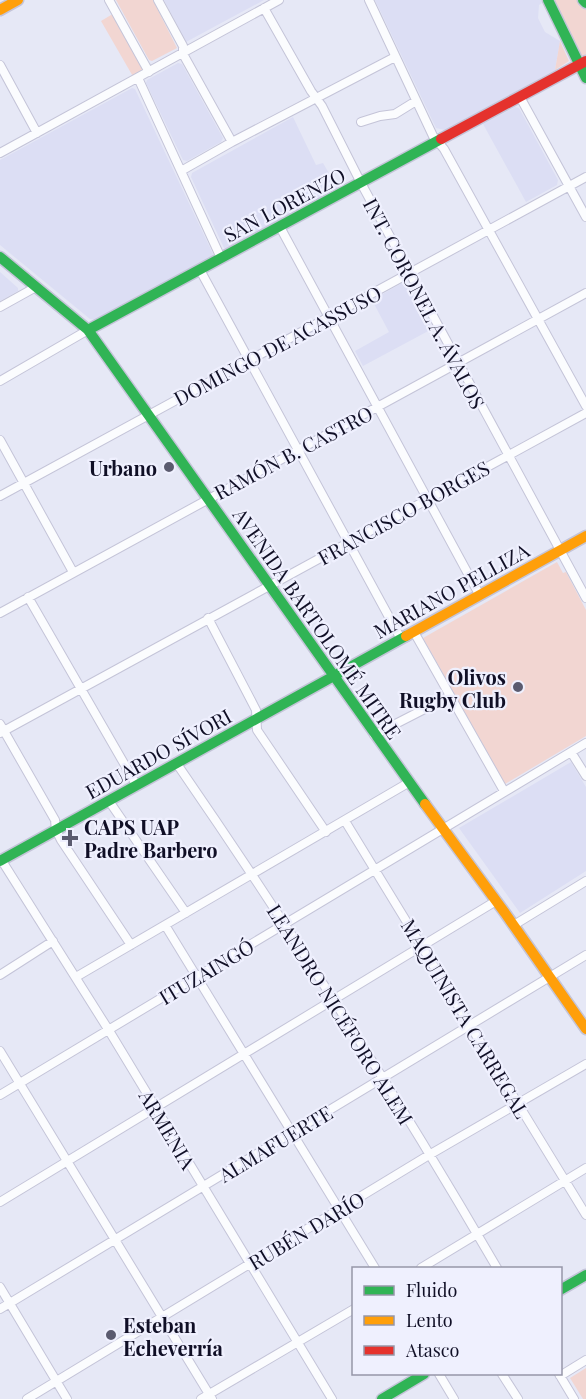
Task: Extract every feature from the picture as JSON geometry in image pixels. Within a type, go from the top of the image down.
[{"type":"street","points":[[0,10],[18,0]]},
{"type":"street","points":[[109,0],[149,72]]},
{"type":"street","points":[[158,0],[183,46],[183,54],[232,142]]},
{"type":"street","points":[[0,153],[279,0]]},
{"type":"street","points":[[369,0],[433,136],[439,142],[489,230],[586,406]]},
{"type":"street","points":[[548,0],[582,63],[586,78]]},
{"type":"street","name":"INT. CORONEL A. ÁVALOS","points":[[264,8],[317,99],[586,598]]},
{"type":"street","points":[[181,171],[395,57]]},
{"type":"street","name":"SAN LORENZO","points":[[0,381],[88,330],[582,63]]},
{"type":"street","points":[[0,65],[37,133]]},
{"type":"street","points":[[138,78],[221,258]]},
{"type":"street","points":[[520,97],[586,217]]},
{"type":"street","points":[[361,122],[395,114],[416,101]]},
{"type":"street","name":"DOMINGO DE ACASSUSO","points":[[0,496],[586,177]]},
{"type":"street","points":[[280,227],[479,594]]},
{"type":"street","name":"AVENIDA BARTOLOMÉ MITRE","points":[[0,257],[88,330],[408,783],[514,925],[586,1029]]},
{"type":"street","points":[[200,270],[401,639]]},
{"type":"street","points":[[0,307],[36,287]]},
{"type":"street","name":"RAMÓN B. CASTRO","points":[[0,613],[586,293]]},
{"type":"street","name":"FRANCISCO BORGES","points":[[1,729],[81,688],[586,413]]},
{"type":"street","points":[[0,440],[73,572]]},
{"type":"street","name":"MARIANO PELLIZA","points":[[334,677],[586,536]]},
{"type":"street","points":[[28,597],[137,786]]},
{"type":"street","points":[[208,618],[256,710],[257,730],[326,832]]},
{"type":"street","points":[[414,632],[504,791]]},
{"type":"street","name":"EDUARDO SÍVORI","points":[[1,861],[334,677]]},
{"type":"street","points":[[374,735],[450,696]]},
{"type":"street","points":[[1,729],[55,820],[56,830],[61,840],[131,945]]},
{"type":"street","name":"ITUZAINGÓ","points":[[0,1095],[586,743]]},
{"type":"street","points":[[571,752],[586,776]]},
{"type":"street","name":"LEANDRO NICÉFORO ALEM","points":[[177,764],[286,924],[496,1267]]},
{"type":"street","points":[[76,977],[408,783]]},
{"type":"street","points":[[109,801],[186,913]]},
{"type":"street","name":"MAQUINISTA CARREGAL","points":[[345,821],[586,1215]]},
{"type":"street","name":"ARMENIA","points":[[1,861],[108,1029],[332,1399]]},
{"type":"street","points":[[514,925],[586,881]]},
{"type":"street","points":[[0,1202],[496,901]]},
{"type":"street","points":[[165,925],[374,1267]]},
{"type":"street","points":[[0,975],[52,941]]},
{"type":"street","name":"ALMAFUERTE","points":[[0,1309],[586,955]]},
{"type":"street","points":[[0,1051],[162,1317],[207,1398],[352,1310]]},
{"type":"street","name":"RUBÉN DARÍO","points":[[27,1399],[429,1155],[586,1064]]},
{"type":"street","points":[[424,1267],[586,1168]]},
{"type":"street","points":[[562,1289],[586,1275]]},
{"type":"street","points":[[0,1287],[67,1399]]},
{"type":"street","points":[[562,1373],[586,1360]]},
{"type":"street","points":[[382,1399],[422,1375]]},
{"type":"street","points":[[440,1375],[454,1399]]},
{"type":"street","points":[[503,1375],[518,1399]]},
{"type":"street","points":[[559,1375],[574,1399]]},
{"type":"shaded area","points":[[116,0],[153,0],[177,48],[152,61],[149,60]]},
{"type":"shaded area","points":[[164,0],[264,0],[186,42]]},
{"type":"shaded area","points":[[375,0],[541,0],[538,18],[545,32],[560,41],[555,70],[445,130],[436,128]]},
{"type":"shaded area","points":[[551,0],[577,0],[586,10],[586,55],[583,57],[576,54]]},
{"type":"shaded area","points":[[116,12],[149,72],[135,80],[101,21]]},
{"type":"shaded area","points":[[560,41],[569,61],[555,70]]},
{"type":"shaded area","points":[[178,63],[182,64],[223,138],[221,142],[187,161],[183,160],[146,83],[147,80]]},
{"type":"shaded area","points":[[132,88],[135,89],[213,254],[211,258],[96,320],[90,319],[0,245],[0,160]]},
{"type":"shaded area","points":[[515,107],[519,108],[558,180],[557,185],[526,202],[483,124]]},
{"type":"shaded area","points":[[293,117],[316,165],[323,163],[338,189],[227,249],[224,248],[191,177],[192,173]]},
{"type":"shaded area","points":[[0,272],[18,288],[18,291],[0,301]]},
{"type":"shaded area","points":[[404,282],[408,284],[432,329],[363,366],[355,351],[389,332],[372,300]]},
{"type":"shaded area","name":"Olivos Rugby Club","points":[[557,562],[563,573],[566,572],[586,610],[586,736],[505,784],[423,638]]},
{"type":"shaded area","points":[[571,762],[586,787],[586,871],[520,913],[459,828]]},
{"type":"shaded area","points":[[586,1368],[586,1399],[583,1399],[570,1378]]},
{"type":"traffic: fast","points":[[548,0],[586,78]]},
{"type":"traffic: fast","points":[[583,0],[586,3]]},
{"type":"traffic: fast","points":[[88,330],[441,139]]},
{"type":"traffic: fast","points":[[0,257],[88,330],[425,804]]},
{"type":"traffic: fast","points":[[0,861],[406,636]]},
{"type":"traffic: fast","points":[[562,1289],[586,1275]]},
{"type":"traffic: fast","points":[[382,1399],[422,1375]]},
{"type":"traffic: slow","points":[[0,10],[18,0]]},
{"type":"traffic: slow","points":[[406,636],[586,536]]},
{"type":"traffic: slow","points":[[425,804],[586,1029]]},
{"type":"traffic: jam","points":[[441,139],[586,61]]},
{"type":"place","name":"Urbano","points":[[169,467]]},
{"type":"place","name":"Olivos Rugby Club","points":[[518,687]]},
{"type":"place","name":"CAPS UAP Padre Barbero","points":[[70,838]]},
{"type":"place","name":"Esteban Echeverría","points":[[111,1335]]}]
